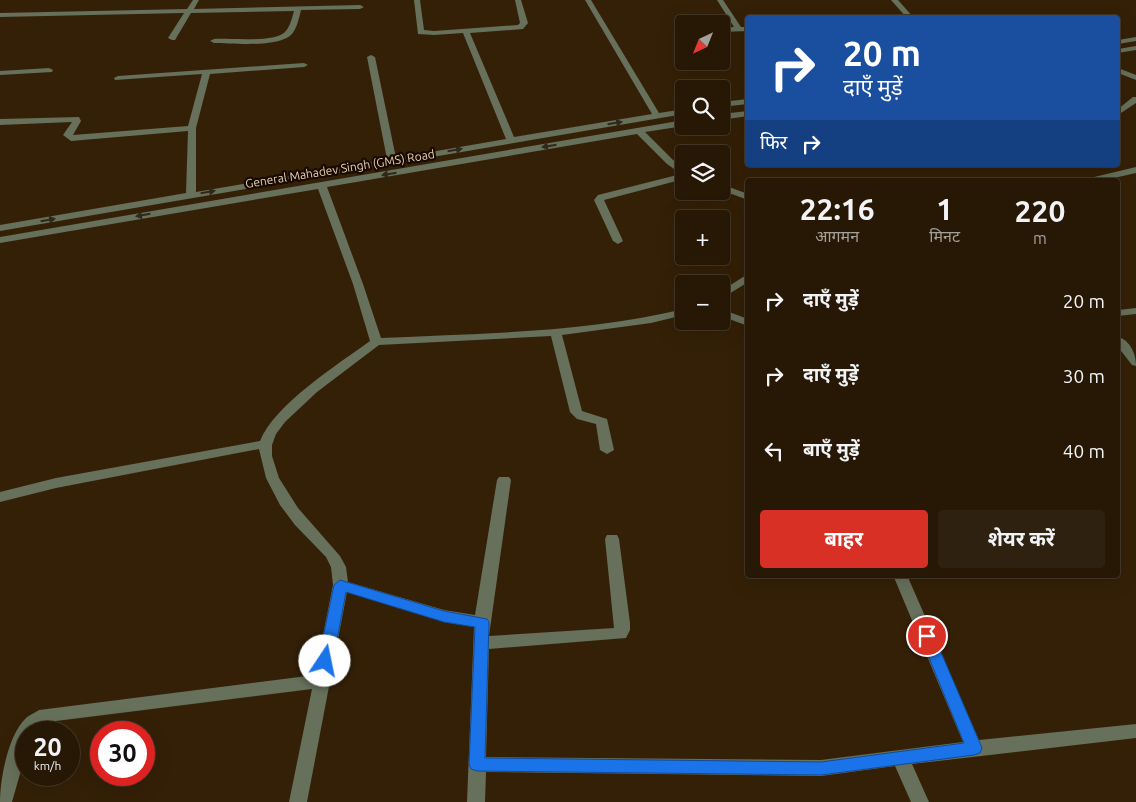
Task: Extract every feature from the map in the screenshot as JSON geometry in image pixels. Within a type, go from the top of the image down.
[{"type":"street","points":[[172,38],[196,0]]},
{"type":"street","points":[[417,0],[421,32],[466,32],[514,28],[523,25],[518,0]]},
{"type":"street","points":[[588,0],[657,116]]},
{"type":"street","points":[[720,0],[743,29]]},
{"type":"street","points":[[894,0],[908,15]]},
{"type":"street","points":[[0,15],[96,9],[299,7],[326,4],[360,7]]},
{"type":"street","points":[[214,41],[272,40],[285,37],[289,33],[299,7]]},
{"type":"street","points":[[730,30],[743,29]]},
{"type":"street","points":[[466,32],[511,140]]},
{"type":"street","points":[[1120,42],[1136,39]]},
{"type":"street","points":[[1120,51],[1136,48]]},
{"type":"street","points":[[371,56],[392,160]]},
{"type":"street","points":[[118,78],[304,65]]},
{"type":"street","points":[[0,73],[49,70]]},
{"type":"street","points":[[1120,71],[1136,78]]},
{"type":"street","points":[[190,195],[192,128],[207,72]]},
{"type":"street","points":[[1120,111],[1136,99]]},
{"type":"street","points":[[730,103],[745,101]]},
{"type":"street","points":[[0,228],[675,113]]},
{"type":"street","points":[[730,116],[745,113]]},
{"type":"street","points":[[0,122],[76,119],[77,121],[67,134],[71,138],[192,128]]},
{"type":"street","name":"General Mahadev Singh (GMS) Road","points":[[0,240],[675,125]]},
{"type":"street","points":[[640,132],[675,166]]},
{"type":"street","points":[[1120,166],[1133,172]]},
{"type":"street","points":[[1103,178],[1133,172]]},
{"type":"street","points":[[618,240],[599,200],[601,197],[675,178]]},
{"type":"street","points":[[321,185],[358,284],[376,342]]},
{"type":"street","points":[[730,190],[745,196]]},
{"type":"street","points":[[730,290],[745,279]]},
{"type":"street","points":[[1120,313],[1136,311]]},
{"type":"street","points":[[298,802],[341,573],[334,557],[293,512],[278,489],[268,464],[265,444],[278,422],[298,401],[376,342],[556,332],[651,320],[675,314]]},
{"type":"street","points":[[730,316],[745,322]]},
{"type":"street","points":[[556,332],[576,412],[581,417],[595,418],[602,422],[606,450]]},
{"type":"street","points":[[1120,342],[1136,362]]},
{"type":"street","points":[[0,497],[56,483],[265,444]]},
{"type":"street","points":[[476,802],[482,622],[504,480]]},
{"type":"street","points":[[481,642],[620,634],[622,623],[612,539]]},
{"type":"street","points":[[901,578],[974,748]]},
{"type":"street","points":[[340,585],[435,614],[482,622]]},
{"type":"street","points":[[3,802],[22,735],[32,723],[46,715],[322,680]]},
{"type":"street","points":[[477,764],[821,768],[974,748],[1136,731]]},
{"type":"street","points":[[901,759],[920,802]]},
{"type":"route","points":[[325,661],[340,585],[444,616],[482,622],[477,764],[730,769],[821,768],[974,748],[927,636]]}]
